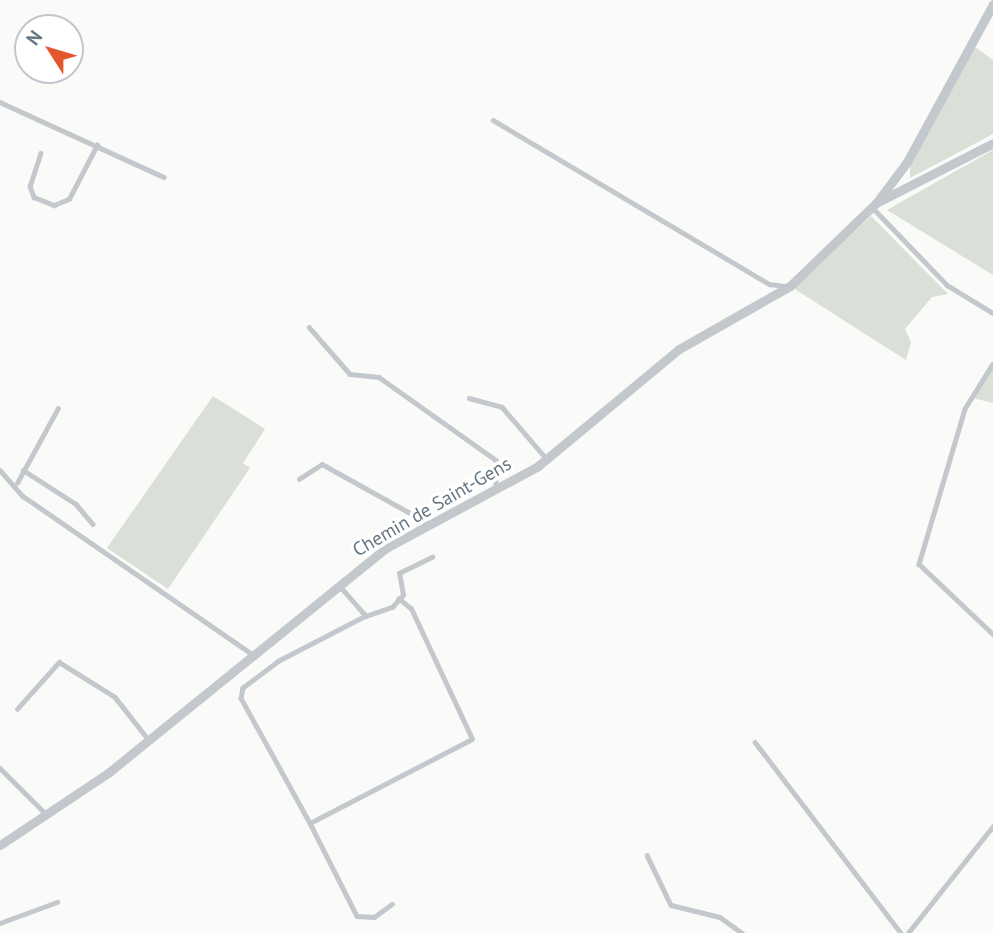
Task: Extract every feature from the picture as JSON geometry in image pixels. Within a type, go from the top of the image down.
[{"type":"street","points":[[875,205],[907,162],[993,4]]},
{"type":"street","name":"Chemin de Saint-Gens","points":[[0,845],[149,739],[338,584],[431,526],[494,494],[546,459],[679,349],[790,286],[875,205],[993,143]]},
{"type":"lane","points":[[0,102],[164,177]]},
{"type":"lane","points":[[493,120],[769,285],[790,286]]},
{"type":"lane","points":[[41,152],[30,186],[34,197],[54,205],[69,199],[97,145]]},
{"type":"lane","points":[[875,205],[947,285],[993,313]]},
{"type":"lane","points":[[309,327],[351,374],[379,377],[496,460],[494,494]]},
{"type":"lane","points":[[993,364],[965,409],[919,564],[993,634]]},
{"type":"lane","points":[[469,398],[502,407],[546,459]]},
{"type":"lane","points":[[17,483],[58,408]]},
{"type":"lane","points":[[299,479],[322,464],[431,526]]},
{"type":"lane","points":[[0,470],[17,483],[23,496],[252,654]]},
{"type":"lane","points":[[23,470],[76,504],[93,524]]},
{"type":"lane","points":[[399,599],[400,573],[432,557]]},
{"type":"lane","points":[[338,584],[366,616]]},
{"type":"lane","points":[[392,904],[374,917],[357,916],[310,823],[241,698],[243,688],[279,661],[399,599]]},
{"type":"lane","points":[[310,823],[472,739],[411,609],[399,599]]},
{"type":"lane","points":[[17,709],[59,662],[115,697],[149,739]]},
{"type":"lane","points":[[755,742],[901,933]]},
{"type":"lane","points":[[0,768],[47,814]]},
{"type":"lane","points":[[908,933],[993,826]]},
{"type":"lane","points":[[648,855],[671,905],[720,917],[742,933]]},
{"type":"lane","points":[[0,923],[57,902]]},
{"type":"shaded area","points":[[975,47],[993,60],[993,134],[910,178],[910,166]]},
{"type":"shaded area","points":[[993,150],[993,275],[887,210]]},
{"type":"shaded area","points":[[871,216],[948,294],[932,297],[905,329],[911,342],[906,360],[793,288]]},
{"type":"shaded area","points":[[993,368],[993,403],[973,398]]},
{"type":"shaded area","points":[[213,396],[265,429],[243,463],[250,468],[168,589],[107,548]]}]
